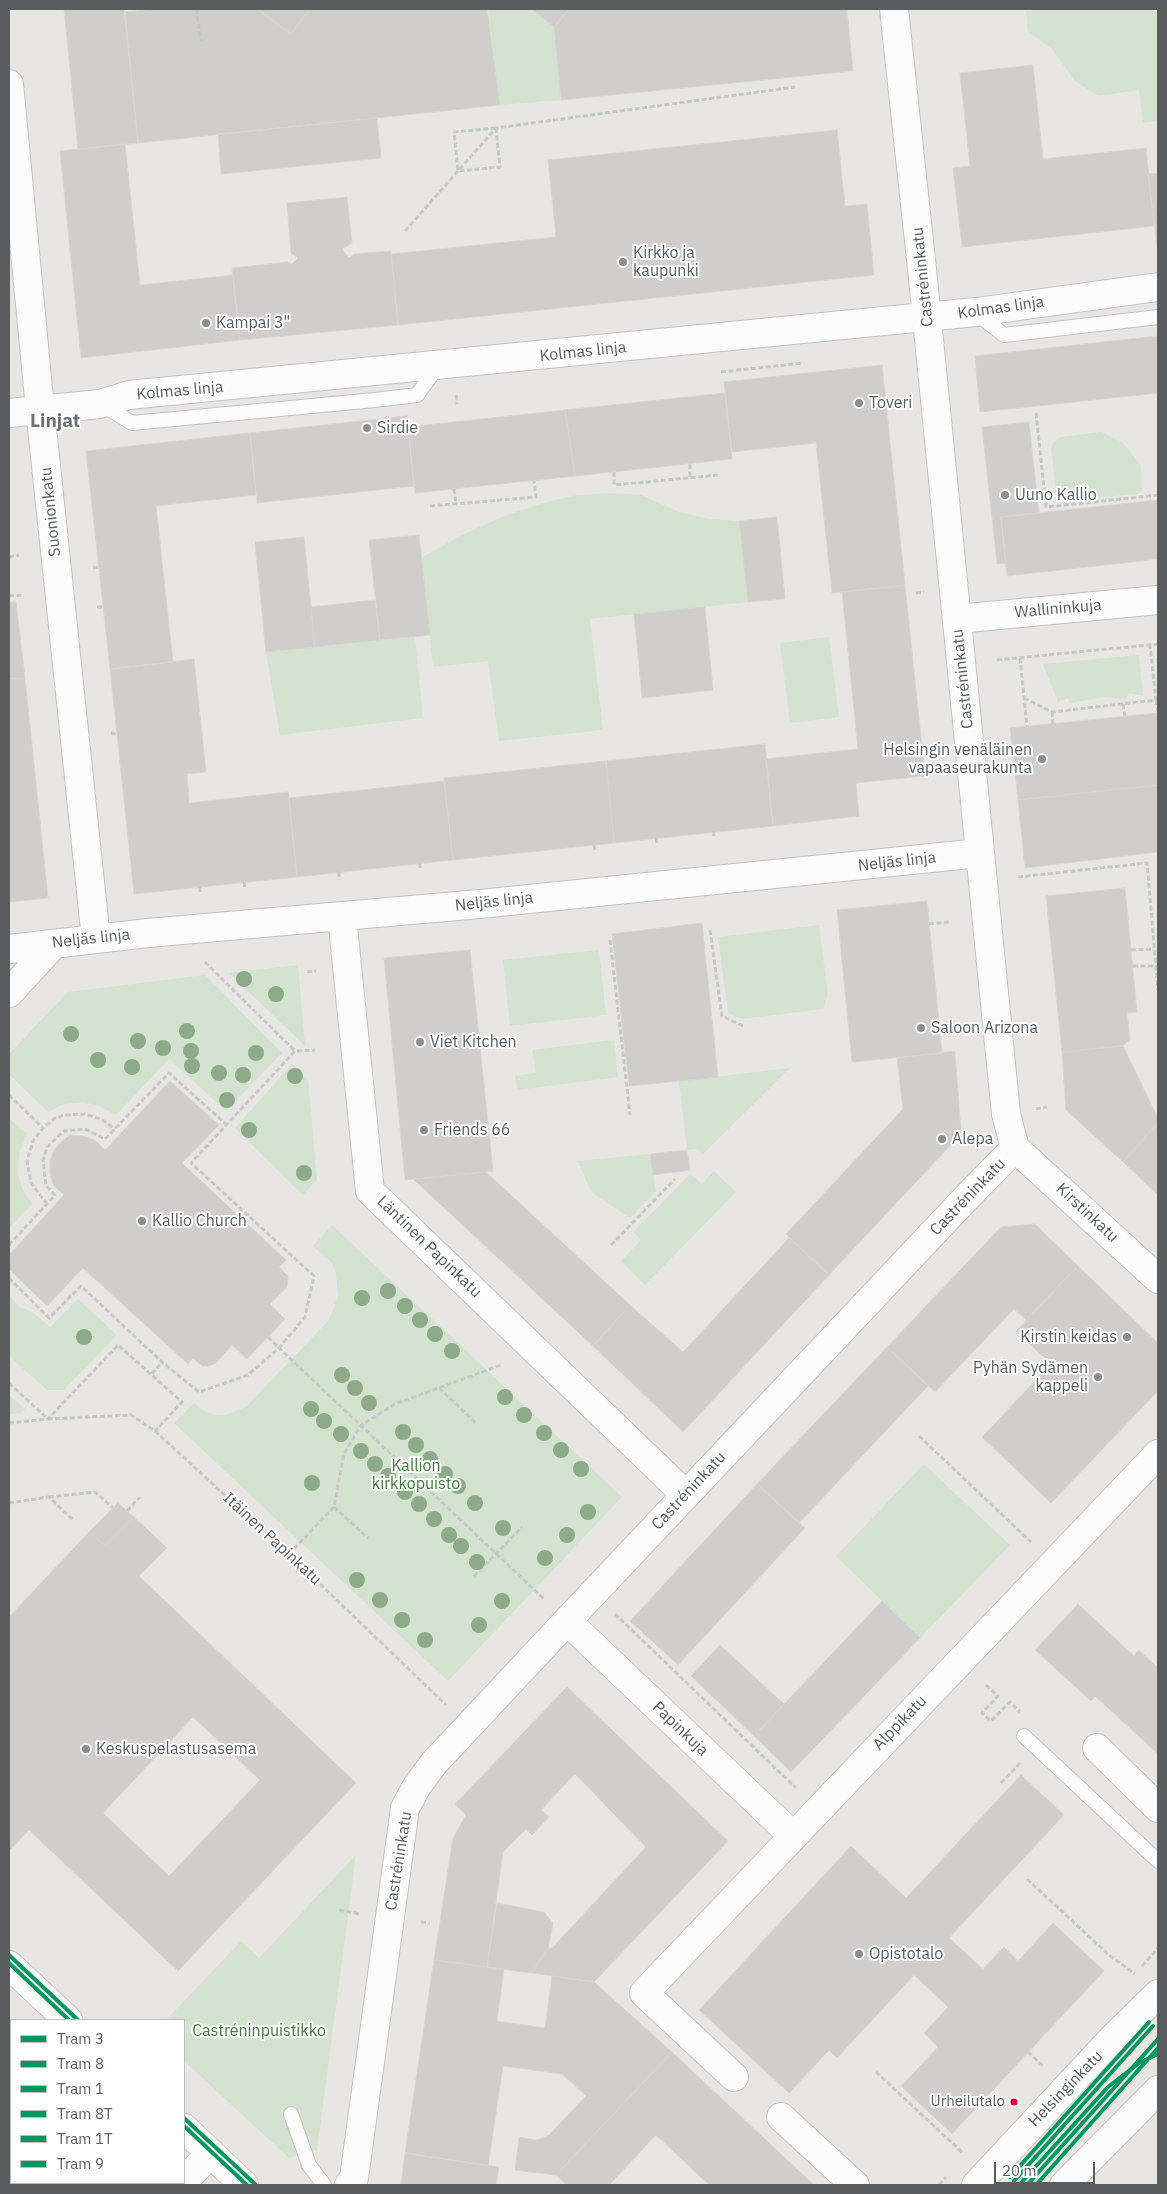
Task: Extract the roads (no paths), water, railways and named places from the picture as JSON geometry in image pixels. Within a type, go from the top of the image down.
[{"type":"street","name":"Castréninkatu","points":[[349,2185],[354,2178],[405,1808],[417,1786],[434,1763],[567,1621],[968,1196],[1016,1148],[1006,1114],[927,317],[894,9]]},
{"type":"street","name":"Suonionkatu","points":[[9,84],[40,409],[96,939]]},
{"type":"street","name":"Kolmas linja","points":[[9,413],[100,404],[129,395],[976,312],[1158,287]]},
{"type":"street","name":"Wallininkuja","points":[[957,619],[1158,600]]},
{"type":"street","name":"Neljäs linja","points":[[9,949],[290,919],[342,917],[980,853]]},
{"type":"street","name":"Läntinen Papinkatu","points":[[342,917],[370,1191],[686,1495]]},
{"type":"street","points":[[9,993],[54,944]]},
{"type":"street","name":"Kirstinkatu","points":[[1016,1148],[1158,1279]]},
{"type":"street","name":"Alppikatu","points":[[734,2077],[644,1993],[1054,1563],[1157,1463]]},
{"type":"street","name":"Papinkuja","points":[[567,1621],[793,1836]]},
{"type":"street","points":[[1097,1748],[1158,1808]]},
{"type":"street","points":[[9,1965],[67,2019]]},
{"type":"street","name":"Helsinginkatu","points":[[976,2185],[1112,2039],[1158,1995]]},
{"type":"street","points":[[1064,2185],[1158,2090]]},
{"type":"street","points":[[781,2117],[855,2185]]},
{"type":"street","points":[[185,2129],[244,2185]]},
{"type":"street","points":[[185,2180],[211,2153]]},
{"type":"lane","points":[[976,312],[1004,335],[1158,317]]},
{"type":"lane","points":[[100,404],[132,422],[375,400],[417,395],[438,366]]},
{"type":"lane","points":[[1024,1736],[1158,1861]]},
{"type":"lane","points":[[291,2114],[309,2165],[324,2185]]},
{"type":"tram line","name":"3","points":[[9,1955],[77,2019]]},
{"type":"tram line","name":"9","points":[[9,1963],[68,2019]]},
{"type":"tram line","name":"1T","points":[[1010,2177],[1149,2022]]},
{"type":"tram line","name":"1","points":[[1014,2181],[1153,2026]]},
{"type":"tram line","name":"8","points":[[1027,2185],[1158,2039]]},
{"type":"tram line","name":"8T","points":[[1036,2185],[1158,2048]]},
{"type":"tram line","name":"3","points":[[1019,2185],[1108,2087],[1139,2063],[1158,2054]]},
{"type":"tram line","name":"3","points":[[185,2119],[256,2185]]},
{"type":"tram line","name":"9","points":[[185,2127],[247,2185]]},
{"type":"place","name":"Kirkko ja kaupunki","points":[[623,262]]},
{"type":"place","name":"Kampai 3\"","points":[[206,323]]},
{"type":"place","name":"Toveri","points":[[859,403]]},
{"type":"place","name":"Sirdie","points":[[367,428]]},
{"type":"place","name":"Uuno Kallio","points":[[1005,495]]},
{"type":"place","name":"Helsingin venäläinen vapaaseurakunta","points":[[1042,759]]},
{"type":"place","name":"Saloon Arizona","points":[[921,1028]]},
{"type":"place","name":"Viet Kitchen","points":[[420,1042]]},
{"type":"place","name":"Friends 66","points":[[424,1130]]},
{"type":"place","name":"Alepa","points":[[942,1139]]},
{"type":"place","name":"Kallio Church","points":[[142,1221]]},
{"type":"place","name":"Kirstin keidas","points":[[1127,1337]]},
{"type":"place","name":"Pyhän Sydämen kappeli","points":[[1098,1377]]},
{"type":"place","name":"Keskuspelastusasema","points":[[86,1749]]},
{"type":"place","name":"Opistotalo","points":[[859,1954]]},
{"type":"place","name":"Urheilutalo","points":[[1014,2102]]},
{"type":"district","name":"Linjat","points":[[55,422]]},
{"type":"park label","name":"Kallion kirkkopuisto","points":[[416,1475]]},
{"type":"park label","name":"Castréninpuistikko","points":[[259,2031]]}]
